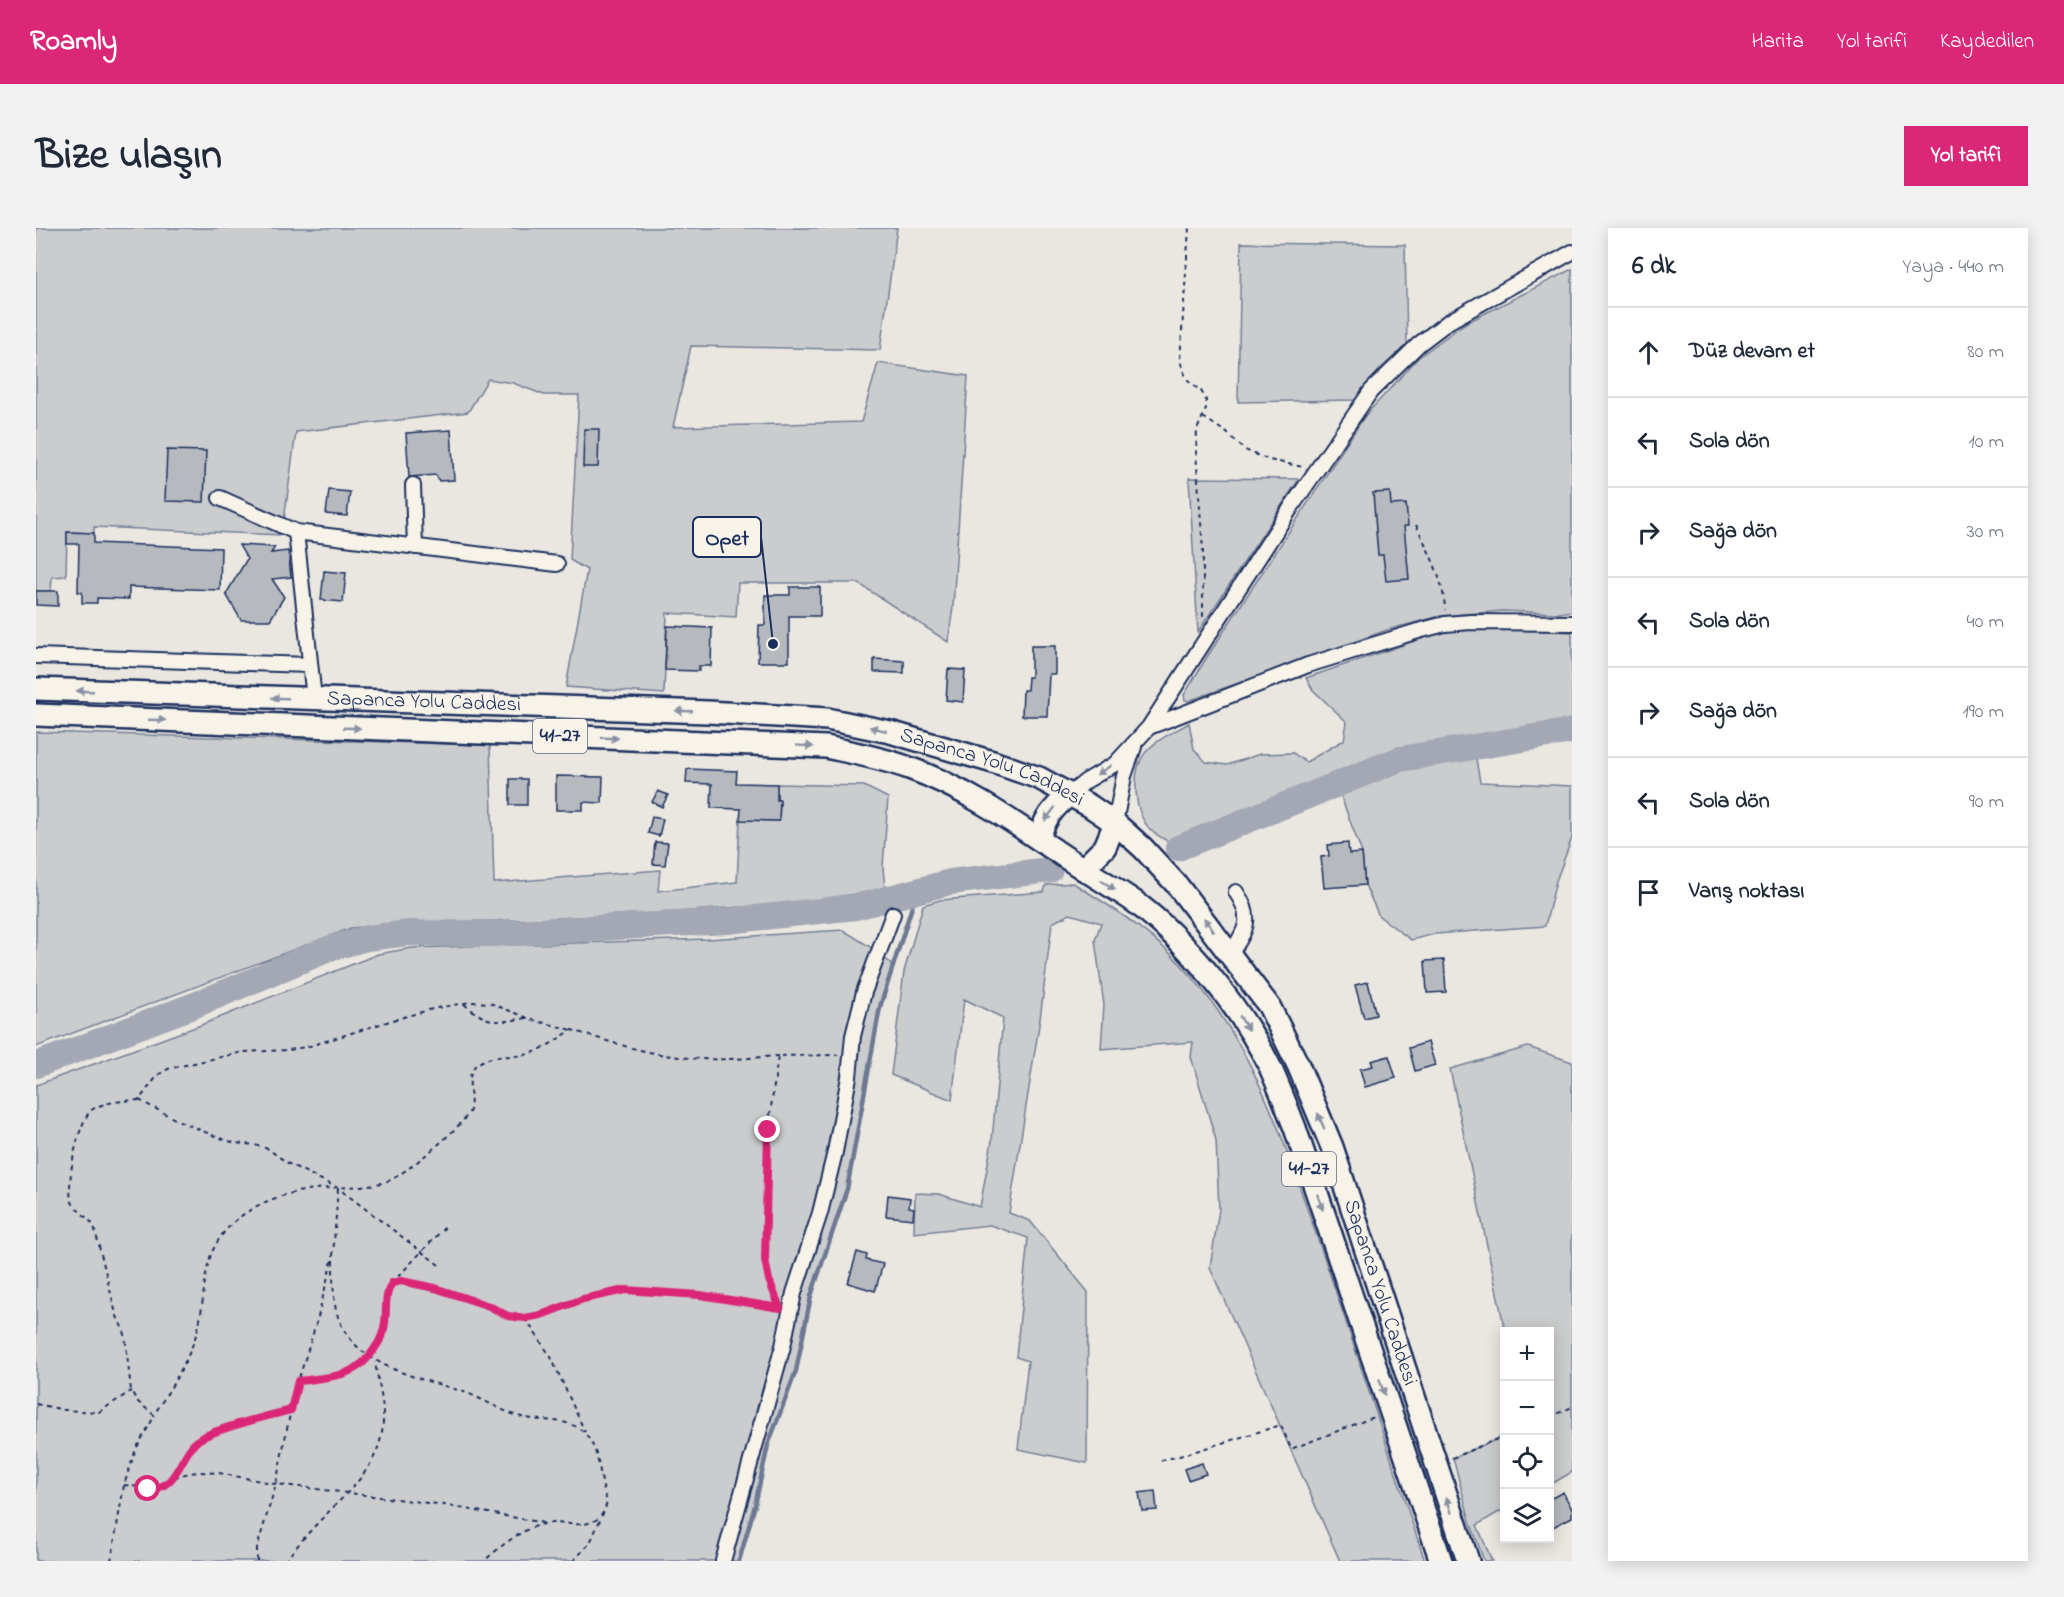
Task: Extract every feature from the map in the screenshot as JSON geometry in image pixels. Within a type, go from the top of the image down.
[{"type":"highway","name":"Sapanca Yolu Caddesi","points":[[36,689],[708,711],[827,719],[890,732],[1039,778],[1115,823],[1143,848],[1177,885],[1230,954],[1269,1006],[1298,1065],[1332,1147],[1468,1561]]},
{"type":"highway","name":"Sapanca Yolu Caddesi","points":[[36,715],[826,747],[870,756],[909,768],[945,783],[1039,839],[1136,903],[1180,943],[1222,992],[1269,1065],[1295,1128],[1441,1561]]},
{"type":"highway","points":[[1039,839],[1048,815],[1069,795]]},
{"type":"highway","points":[[1083,869],[1105,847],[1115,823]]},
{"type":"street","points":[[1069,795],[1086,781],[1114,764],[1149,727],[1316,469],[1371,391],[1419,344],[1474,306],[1572,252]]},
{"type":"street","points":[[413,485],[415,547]]},
{"type":"street","points":[[220,498],[296,532],[557,564]]},
{"type":"street","points":[[296,532],[314,699]]},
{"type":"street","points":[[1149,727],[1308,665],[1398,636],[1445,624],[1505,621],[1572,623]]},
{"type":"street","points":[[36,656],[310,665]]},
{"type":"street","points":[[1115,823],[1124,776],[1136,742]]},
{"type":"street","points":[[1230,954],[1244,934],[1247,921],[1245,905],[1236,892]]},
{"type":"street","points":[[723,1561],[783,1346],[794,1293],[835,1152],[853,1036],[864,992],[892,914]]},
{"type":"path","points":[[1189,228],[1180,360],[1185,376],[1192,387],[1200,389],[1206,400],[1203,417],[1197,430],[1196,452],[1203,551],[1202,645]]},
{"type":"path","points":[[1203,417],[1227,433],[1245,450],[1269,460],[1316,469]]},
{"type":"path","points":[[1416,525],[1441,586],[1445,624]]},
{"type":"path","points":[[139,1100],[158,1075],[168,1069],[243,1052],[289,1050],[310,1046],[436,1008],[464,1004],[490,1003],[528,1018],[643,1050],[689,1058],[732,1060],[851,1054]]},
{"type":"path","points":[[464,1004],[478,1016],[490,1021],[501,1022],[528,1018]]},
{"type":"path","points":[[111,1561],[124,1485],[136,1449],[185,1362],[196,1337],[210,1259],[218,1241],[236,1220],[259,1204],[285,1195],[314,1188],[338,1188],[389,1181],[415,1164],[467,1117],[470,1107],[470,1073],[473,1068],[482,1061],[493,1058],[530,1054],[572,1030]]},
{"type":"path","points":[[392,1283],[401,1281],[435,1288],[489,1306],[508,1316],[525,1318],[541,1315],[583,1299],[625,1290],[700,1295],[780,1308],[769,1280],[765,1260],[768,1130],[778,1056]]},
{"type":"path","points":[[156,1413],[154,1415],[138,1402],[131,1391],[125,1334],[116,1314],[94,1226],[87,1216],[76,1209],[71,1199],[72,1168],[79,1133],[91,1109],[107,1103],[139,1100],[217,1137],[235,1143],[255,1144],[268,1149],[289,1164],[338,1188],[439,1265]]},
{"type":"path","points":[[338,1188],[333,1256],[335,1306],[340,1321],[350,1338],[370,1358],[395,1371],[466,1393],[524,1418],[569,1424],[586,1435]]},
{"type":"path","points":[[298,1381],[353,1372],[370,1358],[380,1341],[385,1326],[387,1290],[446,1226]]},
{"type":"path","points":[[257,1561],[257,1548],[276,1484],[298,1381],[317,1321],[333,1256]]},
{"type":"path","points":[[525,1318],[551,1357],[595,1450],[606,1501],[590,1544],[573,1561]]},
{"type":"path","points":[[285,1561],[313,1528],[360,1480],[373,1460],[380,1441],[383,1421],[375,1361]]},
{"type":"path","points":[[36,1404],[65,1410],[99,1412],[131,1391]]},
{"type":"path","points":[[1554,1415],[1572,1407]]},
{"type":"path","points":[[174,1477],[187,1452],[200,1439],[225,1429],[291,1410]]},
{"type":"path","points":[[1161,1460],[1281,1425],[1292,1449],[1390,1411]]},
{"type":"path","points":[[1436,1465],[1500,1438]]},
{"type":"path","points":[[124,1485],[154,1489],[174,1477],[200,1472],[444,1505],[544,1523],[578,1525],[590,1522],[600,1515],[605,1507]]},
{"type":"path","points":[[484,1561],[501,1546],[544,1523]]},
{"type":"shaded area","points":[[36,228],[897,228],[880,350],[691,346],[673,427],[861,422],[878,363],[968,376],[953,607],[948,642],[858,583],[738,583],[736,617],[667,613],[664,694],[566,687],[587,570],[570,560],[579,395],[544,395],[513,383],[488,379],[468,412],[296,432],[282,535],[94,527],[94,533],[67,532],[66,576],[52,577],[51,591],[36,591]]},
{"type":"shaded area","points":[[1241,243],[1405,245],[1407,345],[1380,369],[1357,400],[1238,402]]},
{"type":"shaded area","points":[[1572,269],[1572,611],[1559,613],[1502,611],[1440,616],[1387,630],[1188,701],[1185,700],[1184,695],[1207,657],[1364,417],[1419,357],[1464,324]]},
{"type":"shaded area","points":[[1189,478],[1299,479],[1198,632]]},
{"type":"shaded area","points":[[1510,629],[1572,632],[1572,731],[1474,747],[1480,782],[1572,786],[1572,838],[1556,881],[1545,926],[1435,934],[1411,940],[1379,916],[1365,885],[1362,853],[1337,786],[1178,848],[1154,833],[1142,818],[1136,784],[1141,760],[1154,744],[1189,723],[1194,749],[1206,762],[1227,765],[1260,754],[1293,753],[1306,762],[1344,740],[1347,722],[1313,690],[1306,678],[1444,631]]},
{"type":"shaded area","points":[[36,732],[490,745],[494,883],[660,870],[658,891],[737,882],[740,820],[779,821],[780,800],[777,800],[777,784],[864,786],[888,798],[883,867],[885,890],[792,903],[676,912],[494,921],[412,922],[351,928],[36,1047]]},
{"type":"shaded area","points":[[1073,883],[1137,926],[1167,950],[1193,978],[1215,1007],[1252,1068],[1292,1166],[1425,1561],[1340,1561],[1210,1268],[1219,1209],[1216,1140],[1191,1057],[1193,1042],[1101,1049],[1104,1005],[1095,940],[1101,923],[1070,914],[1052,923],[1040,1019],[1009,1213],[1030,1221],[1088,1292],[1087,1463],[1018,1449],[1028,1361],[1016,1357],[1028,1238],[990,1225],[914,1233],[915,1193],[939,1194],[980,1207],[992,1141],[1003,1018],[964,999],[952,1100],[891,1075],[904,972],[923,905],[940,900],[1044,892],[1046,885]]},
{"type":"shaded area","points":[[843,930],[892,964],[873,1041],[847,1189],[811,1296],[796,1371],[768,1445],[755,1505],[739,1561],[36,1561],[36,1085],[201,1025],[378,954],[412,948],[708,939]]},
{"type":"shaded area","points":[[1528,1047],[1572,1062],[1572,1472],[1554,1483],[1554,1327],[1504,1327],[1450,1069]]},
{"type":"shaded area","points":[[1500,1438],[1500,1511],[1477,1525],[1492,1561],[1484,1561],[1470,1521],[1453,1458]]},
{"type":"building","points":[[584,429],[599,429],[598,467],[583,467]]},
{"type":"building","points":[[451,430],[454,480],[439,481],[436,475],[409,477],[406,433]]},
{"type":"building","points":[[167,450],[206,451],[204,502],[165,501]]},
{"type":"building","points":[[329,490],[350,492],[347,516],[326,514]]},
{"type":"building","points":[[1390,492],[1391,505],[1406,504],[1408,526],[1404,526],[1409,579],[1386,581],[1383,555],[1378,555],[1373,493]]},
{"type":"building","points":[[67,532],[94,533],[94,543],[221,548],[220,590],[129,587],[129,599],[97,598],[97,603],[82,603],[82,592],[78,592],[79,544],[67,544]]},
{"type":"building","points":[[239,545],[275,547],[271,553],[288,551],[291,577],[272,579],[284,597],[270,620],[241,620],[226,594],[247,559]]},
{"type":"building","points":[[324,571],[346,573],[343,602],[321,600]]},
{"type":"building","points":[[790,587],[820,587],[820,616],[789,616],[789,662],[758,662],[759,625],[765,625],[765,595],[790,595]]},
{"type":"building","points":[[36,591],[58,591],[58,606],[36,605]]},
{"type":"building","points":[[667,626],[712,628],[711,666],[699,666],[699,671],[665,670]]},
{"type":"building","points":[[1031,646],[1055,646],[1055,674],[1049,674],[1047,716],[1022,716],[1023,690],[1027,690],[1028,677],[1031,677]]},
{"type":"building","points":[[874,659],[904,661],[904,673],[874,672]]},
{"type":"building","points":[[948,669],[965,670],[963,702],[946,700]]},
{"type":"building","points":[[687,769],[737,771],[736,783],[777,784],[777,800],[780,800],[779,821],[740,820],[741,809],[711,808],[712,784],[686,783]]},
{"type":"building","points":[[556,776],[603,777],[602,803],[583,802],[583,810],[556,810]]},
{"type":"building","points":[[510,779],[527,779],[527,805],[510,805]]},
{"type":"building","points":[[658,791],[668,795],[662,807],[652,802]]},
{"type":"building","points":[[652,817],[663,819],[659,836],[648,833]]},
{"type":"building","points":[[655,842],[668,843],[665,865],[653,864]]},
{"type":"building","points":[[1348,843],[1349,854],[1362,853],[1365,885],[1324,888],[1321,857],[1329,856],[1328,845]]},
{"type":"building","points":[[1444,960],[1446,992],[1427,993],[1425,961]]},
{"type":"building","points":[[1368,982],[1376,1015],[1364,1018],[1355,985]]},
{"type":"building","points":[[1428,1042],[1435,1065],[1415,1071],[1409,1048]]},
{"type":"building","points":[[1389,1056],[1396,1078],[1365,1087],[1360,1069],[1373,1066],[1371,1061]]},
{"type":"building","points":[[888,1195],[910,1198],[909,1207],[914,1208],[913,1219],[886,1216]]},
{"type":"building","points":[[857,1252],[867,1255],[866,1260],[883,1264],[875,1291],[848,1283]]},
{"type":"building","points":[[1202,1463],[1206,1474],[1188,1480],[1184,1469]]},
{"type":"building","points":[[1155,1491],[1157,1510],[1142,1511],[1139,1493]]},
{"type":"building","points":[[1563,1492],[1572,1509],[1572,1517],[1554,1526],[1554,1497]]},
{"type":"waterway","points":[[1178,848],[1400,759],[1572,731]]},
{"type":"waterway","points":[[36,1065],[195,1005],[331,948],[367,938],[409,933],[490,934],[728,921],[856,907],[950,882],[1050,870]]},
{"type":"waterway","points":[[739,1561],[755,1505],[768,1445],[796,1371],[811,1296],[847,1189],[880,1007],[917,891]]},
{"type":"place","name":"Opet","points":[[773,644]]},
{"type":"route","points":[[148,1489],[166,1484],[174,1477],[187,1452],[200,1439],[225,1429],[291,1410],[298,1381],[353,1372],[363,1364],[370,1358],[380,1341],[385,1326],[387,1290],[392,1283],[401,1281],[435,1288],[489,1306],[508,1316],[525,1318],[541,1315],[583,1299],[625,1290],[700,1295],[780,1308],[769,1280],[765,1260],[768,1130]]}]
